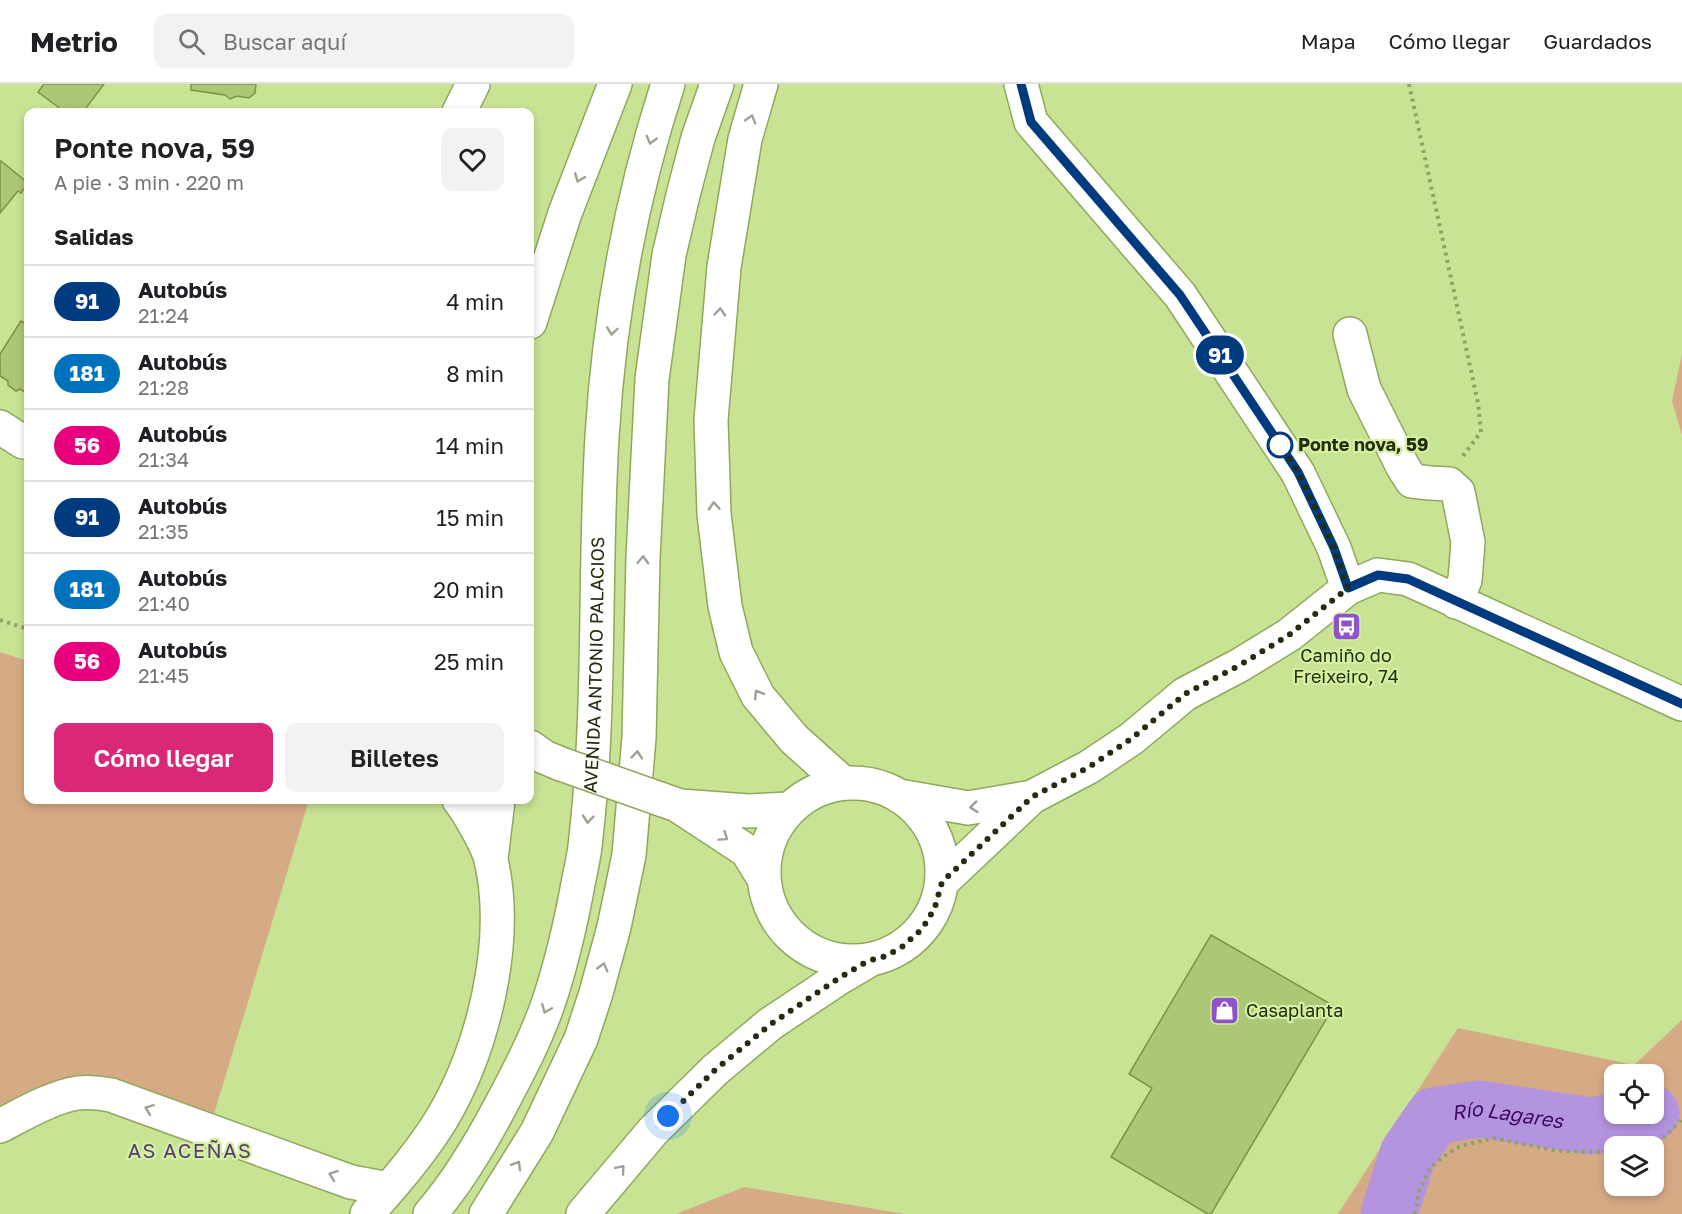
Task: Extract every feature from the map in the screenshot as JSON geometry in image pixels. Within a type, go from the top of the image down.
[{"type":"street","points":[[534,310],[565,213],[615,84]]},
{"type":"street","name":"AVENIDA ANTONIO PALACIOS","points":[[430,1214],[494,1120],[519,1072],[549,1000],[570,928],[586,840],[595,730],[596,593],[602,435],[611,339],[625,247],[654,126],[668,84]]},
{"type":"street","points":[[486,1214],[537,1132],[581,1038],[608,949],[629,855],[639,738],[643,558],[652,379],[669,255],[682,195],[698,138],[717,84]]},
{"type":"street","points":[[761,84],[745,139],[724,267],[711,420],[714,513],[725,606],[736,652],[758,696],[794,739],[843,783]]},
{"type":"street","points":[[1021,84],[1031,122],[1180,295],[1298,472],[1334,548],[1348,588]]},
{"type":"street","points":[[1350,334],[1364,389],[1412,481],[1449,484],[1458,492],[1468,542],[1465,580],[1456,602]]},
{"type":"street","points":[[0,427],[24,442]]},
{"type":"street","points":[[942,882],[1032,797],[1089,767],[1131,739],[1185,694],[1240,665],[1289,635],[1348,588],[1378,575],[1408,579],[1682,704]]},
{"type":"street","points":[[541,758],[668,802],[747,851],[763,877],[772,913],[796,942],[830,959],[868,961]]},
{"type":"street","points":[[763,877],[769,840],[789,808],[814,792],[843,783],[872,785],[899,796],[968,808],[1032,797]]},
{"type":"street","points":[[583,1214],[653,1131],[715,1070],[771,1024],[839,978],[868,961],[886,956],[902,947],[922,929],[935,907],[942,882],[939,848],[924,818],[899,796]]},
{"type":"street","points":[[668,802],[748,810],[789,808]]},
{"type":"street","points":[[462,804],[491,859]]},
{"type":"street","points":[[367,1214],[389,1189],[441,1120],[462,1078],[479,1035],[494,974],[497,906],[491,859],[498,804]]},
{"type":"street","points":[[0,1126],[39,1106],[76,1093],[94,1092],[111,1095],[351,1182],[389,1189]]},
{"type":"path","points":[[1409,84],[1478,403],[1481,432],[1463,456],[1430,483]]},
{"type":"path","points":[[0,620],[24,628]]},
{"type":"path","points":[[1664,1137],[1682,1119]]},
{"type":"path","points":[[1415,1214],[1419,1191],[1430,1168],[1460,1146],[1494,1138],[1558,1150],[1604,1152]]},
{"type":"shaded area","points":[[1682,354],[1682,435],[1672,401]]},
{"type":"shaded area","points":[[0,652],[24,660],[24,804],[308,804],[214,1114],[100,1077],[72,1079],[26,1093],[0,1106]]},
{"type":"shaded area","points":[[1682,1020],[1682,1214],[1338,1214],[1458,1028],[1629,1064],[1604,1064],[1604,1124],[1664,1124],[1664,1064],[1635,1064]]},
{"type":"shaded area","points":[[744,1187],[905,1214],[676,1214]]},
{"type":"building","points":[[44,84],[104,84],[86,108],[60,108],[38,92]]},
{"type":"building","points":[[191,84],[256,84],[255,93],[249,98],[237,96],[230,99],[225,95],[191,90]]},
{"type":"building","points":[[1,161],[24,180],[24,189],[21,193],[18,191],[0,213]]},
{"type":"building","points":[[21,321],[24,323],[24,391],[20,389],[16,391],[8,385],[8,381],[0,376],[0,354]]},
{"type":"building","points":[[1211,935],[1334,1006],[1211,1214],[1208,1214],[1111,1157],[1152,1088],[1129,1074]]},
{"type":"waterway","name":"Río Lagares","points":[[1389,1214],[1408,1154],[1434,1116],[1479,1109],[1592,1126],[1604,1123]]},
{"type":"bus line","name":"91","points":[[1021,84],[1031,122],[1180,295],[1298,472],[1334,548],[1348,588],[1378,575],[1408,579],[1682,704]]},
{"type":"place","name":"Ponte nova, 59","points":[[1280,445]]},
{"type":"place","name":"Camiño do Freixeiro, 74","points":[[1346,627]]},
{"type":"place","name":"Casaplanta","points":[[1225,1011]]},
{"type":"district","name":"AS ACEÑAS","points":[[190,1151]]},
{"type":"route","points":[[668,1116],[715,1070],[771,1024],[839,978],[868,961],[886,956],[902,947],[922,929],[929,918],[935,907],[942,882],[1032,797],[1089,767],[1131,739],[1185,694],[1240,665],[1289,635],[1348,588],[1334,548],[1298,472],[1280,445]]}]
